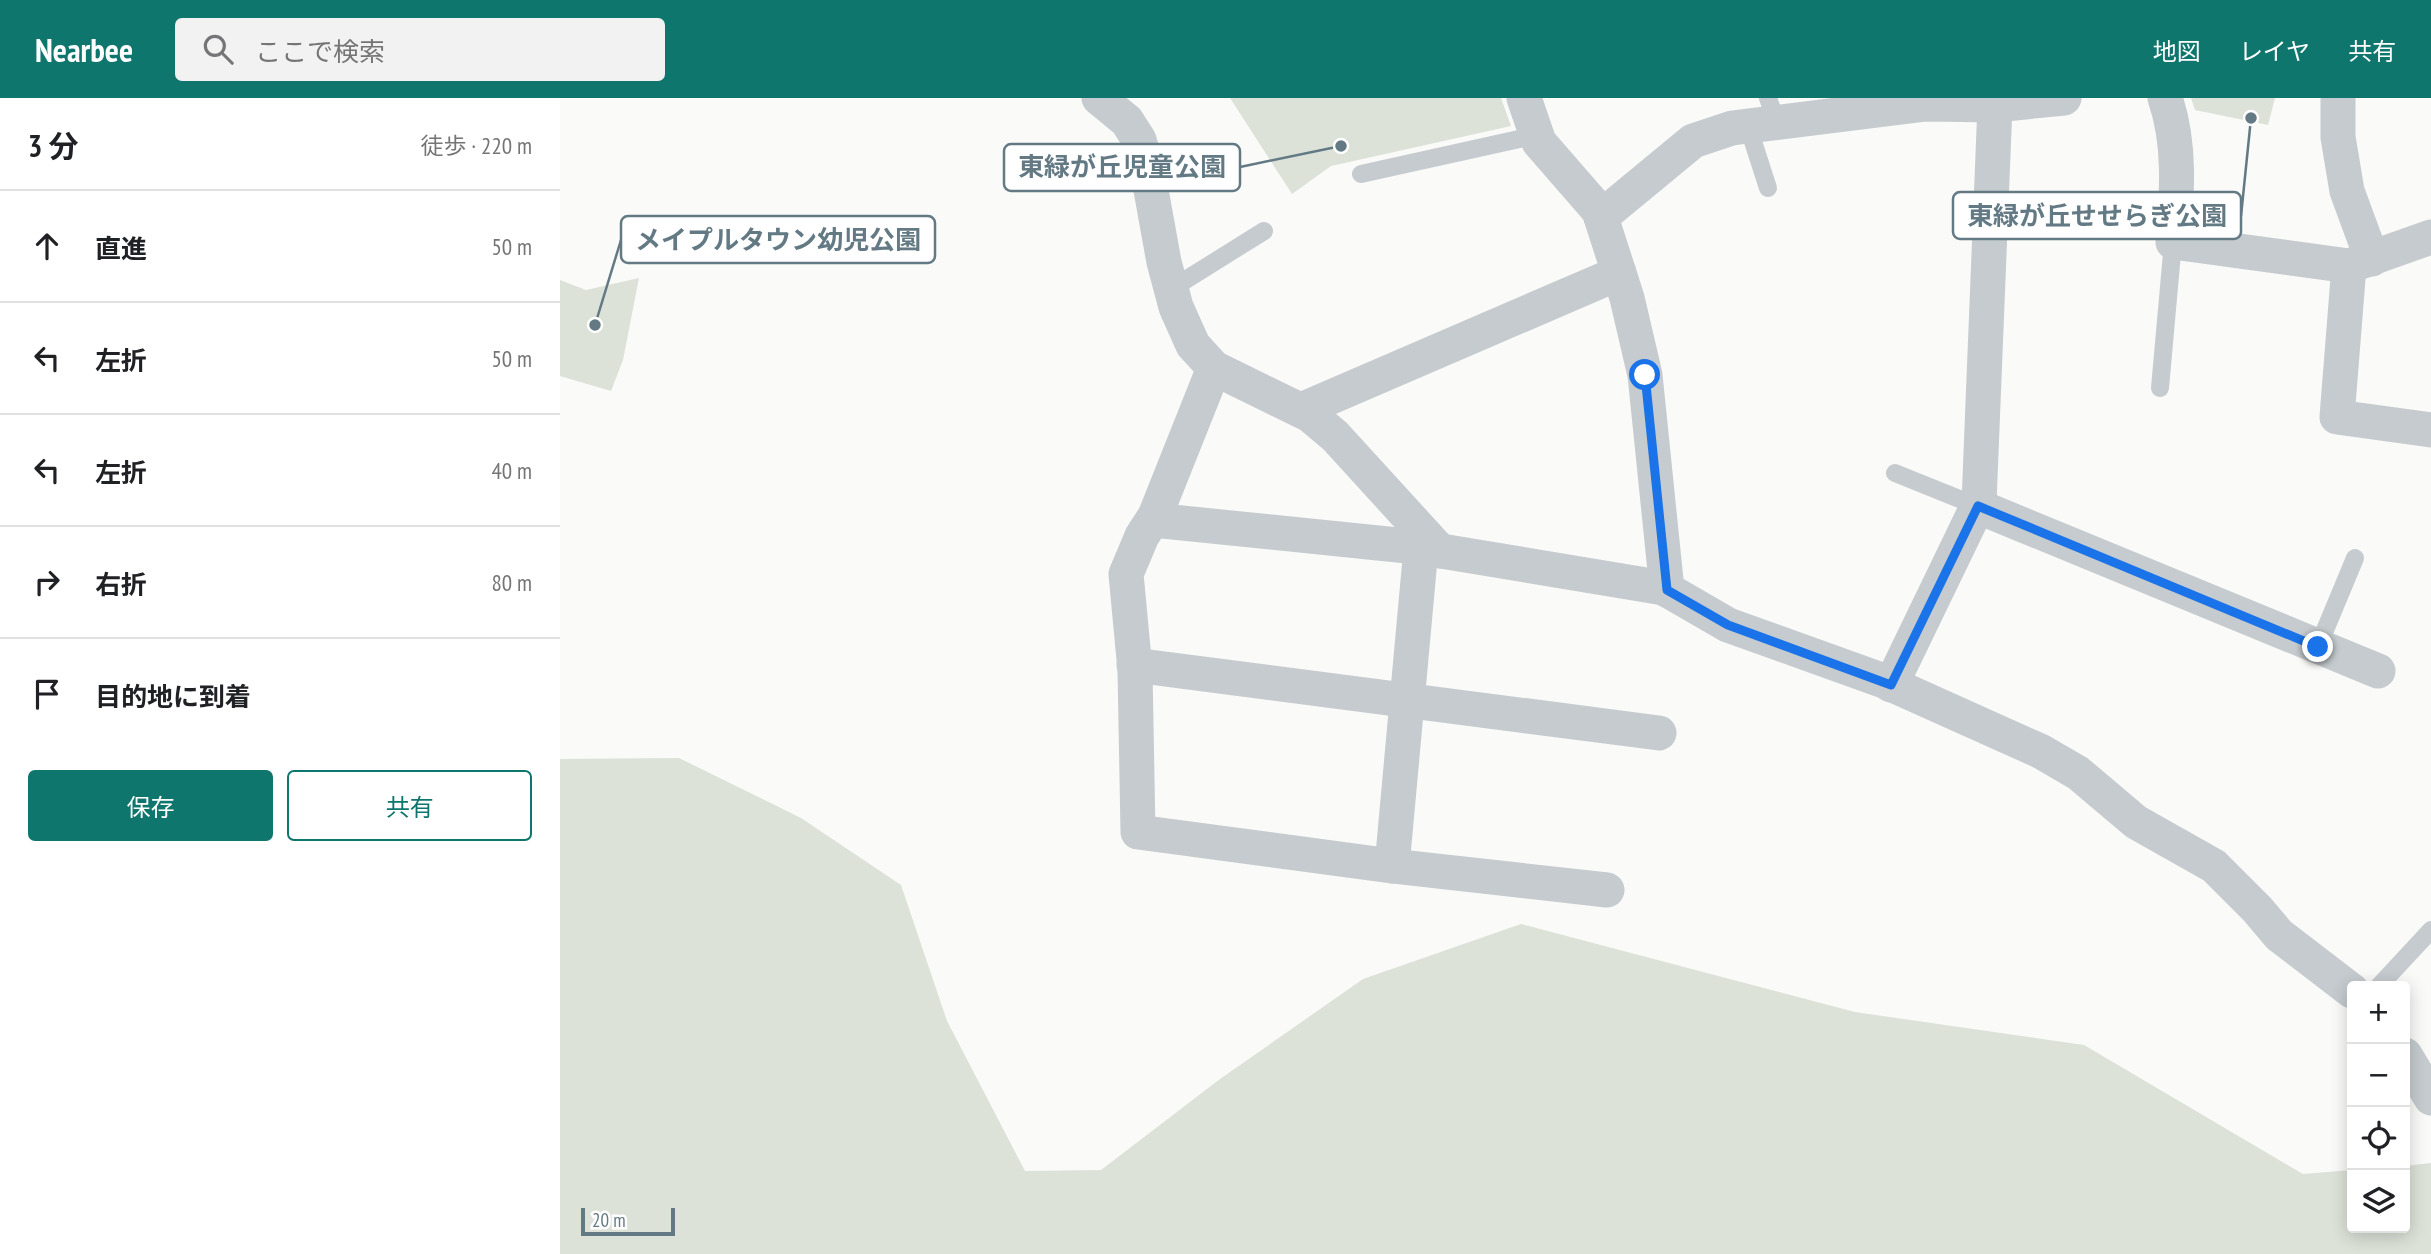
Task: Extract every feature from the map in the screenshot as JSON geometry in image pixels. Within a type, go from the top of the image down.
[{"type":"street","points":[[1099,98],[1127,121],[1139,140],[1171,289],[1193,345],[1214,368],[1301,410],[1335,436],[1430,550],[1409,701],[1392,866]]},
{"type":"street","points":[[1524,98],[1539,142],[1599,211],[1635,327],[1645,375],[1667,590]]},
{"type":"street","points":[[1601,217],[1693,141],[1764,115],[1932,101],[1995,104],[2064,98]]},
{"type":"street","points":[[2165,98],[2174,126],[2177,191],[2173,242],[2360,262],[2431,237]]},
{"type":"street","points":[[2338,98],[2338,137],[2360,262],[2336,417],[2431,430]]},
{"type":"street","points":[[1891,685],[1978,506],[1995,104]]},
{"type":"street","points":[[1301,410],[1619,273]]},
{"type":"street","points":[[1214,368],[1153,520],[1137,546],[1126,574],[1134,665],[1138,832],[1392,866],[1607,890]]},
{"type":"street","points":[[1978,506],[2378,671]]},
{"type":"street","points":[[1153,520],[1430,550],[1667,590],[1728,625],[1891,685],[2040,751],[2078,773],[2136,822],[2214,866],[2279,935],[2347,987]]},
{"type":"street","points":[[1134,665],[1659,733]]},
{"type":"street","points":[[2410,1063],[2431,1098]]},
{"type":"lane","points":[[1764,115],[1768,188]]},
{"type":"lane","points":[[1360,174],[1537,135]]},
{"type":"lane","points":[[1171,289],[1264,231]]},
{"type":"lane","points":[[2160,388],[2173,242]]},
{"type":"lane","points":[[1895,473],[1978,506]]},
{"type":"lane","points":[[2318,647],[2355,558]]},
{"type":"lane","points":[[2384,981],[2431,930]]},
{"type":"shaded area","points":[[1230,98],[1501,98],[1511,126],[1331,166],[1292,194]]},
{"type":"shaded area","points":[[2191,98],[2275,98],[2268,125],[2195,110]]},
{"type":"shaded area","points":[[639,278],[623,360],[611,391],[560,376],[560,280],[586,290]]},
{"type":"shaded area","points":[[679,758],[801,818],[901,885],[947,1021],[1025,1171],[1101,1170],[1220,1079],[1363,979],[1521,924],[1855,1012],[2084,1045],[2303,1174],[2347,1170],[2347,1233],[2410,1233],[2410,1165],[2431,1163],[2431,1254],[560,1254],[560,759]]},
{"type":"place","name":"東緑が丘せせらぎ公園","points":[[2251,118]]},
{"type":"place","name":"東緑が丘児童公園","points":[[1341,146]]},
{"type":"place","name":"メイプルタウン幼児公園","points":[[595,325]]},
{"type":"route","points":[[1645,375],[1667,590],[1728,625],[1891,685],[1978,506],[2318,647]]}]
